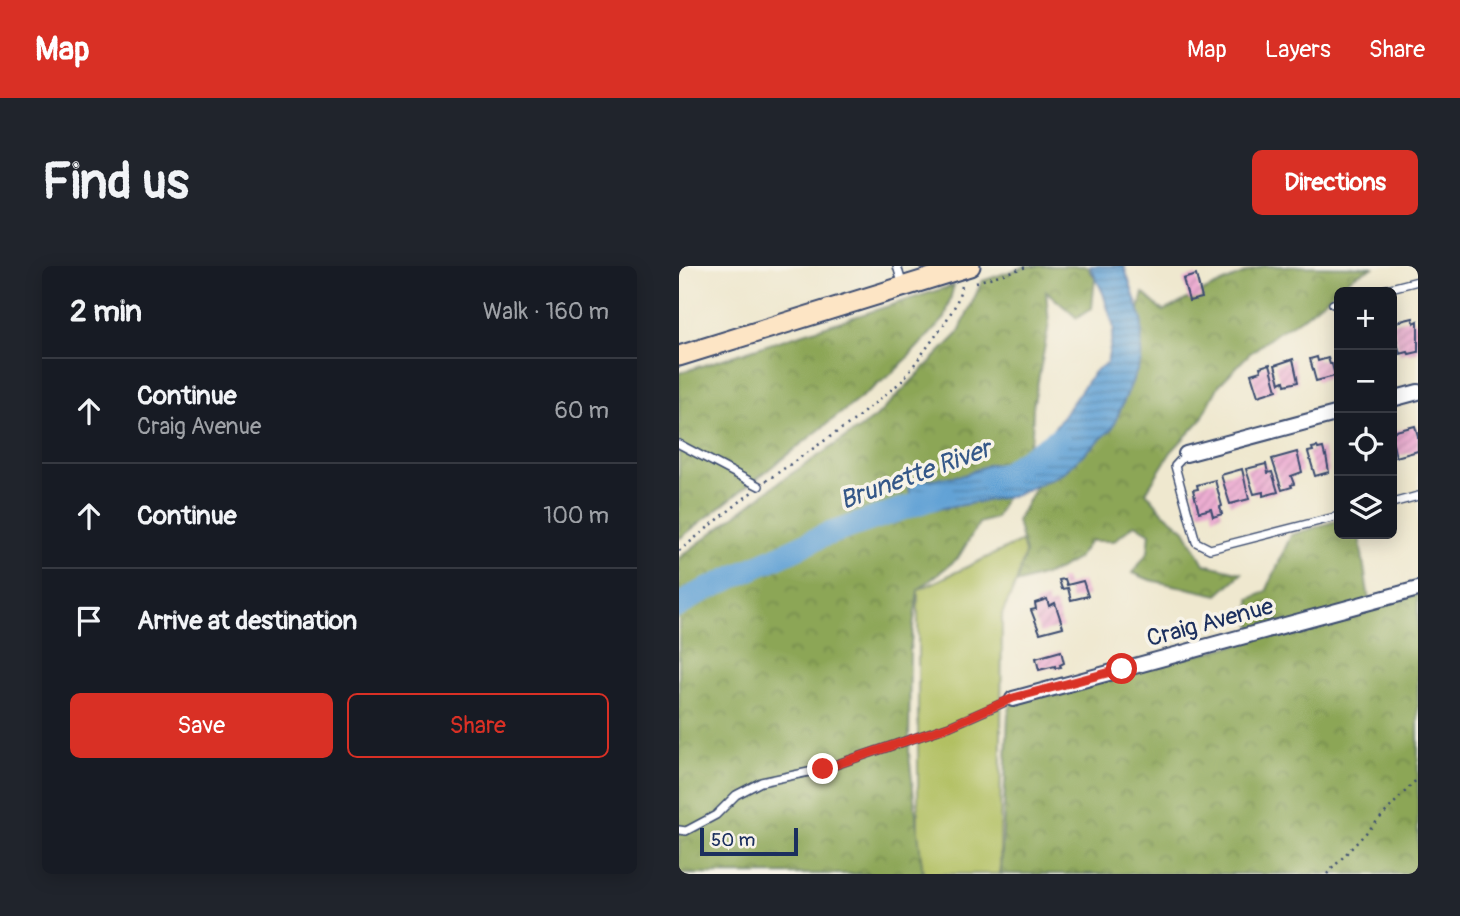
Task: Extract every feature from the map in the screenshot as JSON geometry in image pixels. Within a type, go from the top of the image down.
[{"type":"main road","points":[[679,356],[970,266]]},
{"type":"street","points":[[1397,398],[1418,392]]},
{"type":"street","points":[[1187,454],[1334,414]]},
{"type":"street","name":"Craig Avenue","points":[[1013,698],[1418,589]]},
{"type":"lane","points":[[897,266],[903,286]]},
{"type":"lane","points":[[1395,287],[1418,281]]},
{"type":"lane","points":[[679,444],[759,486]]},
{"type":"lane","points":[[1187,454],[1175,466],[1196,542],[1210,549],[1334,517]]},
{"type":"lane","points":[[1397,502],[1418,496]]},
{"type":"lane","points":[[679,830],[686,831],[716,816],[736,795],[761,782],[823,769],[950,726],[1013,698]]},
{"type":"path","points":[[679,551],[759,486],[853,421],[902,381],[943,326],[956,304],[962,286],[1030,266]]},
{"type":"path","points":[[1327,874],[1418,778]]},
{"type":"green space","points":[[1026,266],[1087,266],[1095,278],[1092,308],[1077,318],[1046,291],[1049,324],[1033,407],[1032,436],[996,518],[979,523],[958,558],[918,590],[910,650],[909,754],[923,874],[679,874],[679,558],[782,480],[875,418],[958,334],[982,281]]},
{"type":"green space","points":[[1263,266],[1374,267],[1355,275],[1340,287],[1334,287],[1334,292],[1305,316],[1249,354],[1219,385],[1201,420],[1171,452],[1146,492],[1163,512],[1185,530],[1204,564],[1242,573],[1218,595],[1150,580],[1133,573],[1148,552],[1150,533],[1135,524],[1114,541],[1090,541],[1078,558],[1054,572],[1016,584],[1025,553],[1017,521],[1056,449],[1128,353],[1143,293],[1163,311]]},
{"type":"green space","points":[[954,285],[945,318],[895,371],[679,539],[679,373]]},
{"type":"green space","points":[[1334,522],[1334,539],[1360,539],[1370,607],[1418,594],[1418,874],[1001,874],[1008,714],[1013,699],[1257,640],[1251,624],[1250,599],[1266,592],[1291,535]]},
{"type":"green space","points":[[1039,533],[1002,614],[1000,874],[918,874],[918,590]]},
{"type":"water","points":[[1090,266],[1124,266],[1142,320],[1141,361],[1112,429],[1062,474],[1013,496],[915,512],[907,482],[964,475],[990,464],[1023,466],[1043,444],[1094,372],[1107,363],[1114,328],[1103,293]]},
{"type":"building","points":[[1196,275],[1202,298],[1189,301],[1183,279]]},
{"type":"building","points":[[1413,318],[1414,323],[1418,321],[1418,352],[1400,354],[1397,322]]},
{"type":"building","points":[[1317,357],[1318,361],[1328,358],[1334,376],[1316,381],[1310,359]]},
{"type":"building","points":[[1293,359],[1298,382],[1285,385],[1284,381],[1280,383],[1275,365]]},
{"type":"building","points":[[1270,364],[1277,390],[1258,396],[1251,374]]},
{"type":"building","points":[[1415,426],[1418,451],[1397,457],[1397,431]]},
{"type":"building","points":[[1317,447],[1323,448],[1329,472],[1315,476],[1308,452]]},
{"type":"building","points":[[1297,452],[1302,472],[1291,476],[1294,484],[1292,487],[1282,490],[1272,459]]},
{"type":"building","points":[[1266,464],[1268,473],[1272,472],[1278,492],[1263,496],[1263,492],[1254,494],[1246,469]]},
{"type":"building","points":[[1242,469],[1249,499],[1230,504],[1221,475]]},
{"type":"building","points":[[1215,480],[1222,514],[1213,517],[1211,509],[1199,512],[1193,490],[1198,489],[1197,485]]},
{"type":"building","points":[[1065,579],[1067,585],[1083,581],[1088,596],[1071,600],[1068,588],[1062,589],[1059,580]]},
{"type":"building","points":[[1047,599],[1049,606],[1055,603],[1063,627],[1040,633],[1031,610],[1036,609],[1035,603]]},
{"type":"building","points":[[1061,651],[1064,663],[1061,667],[1039,670],[1036,658]]},
{"type":"waterway","name":"Brunette River","points":[[989,479],[1004,474],[1059,438]]},
{"type":"waterway","name":"Brunette River","points":[[679,606],[695,595],[823,536],[943,495]]},
{"type":"route","points":[[823,769],[950,726],[1013,698],[1122,669]]}]
